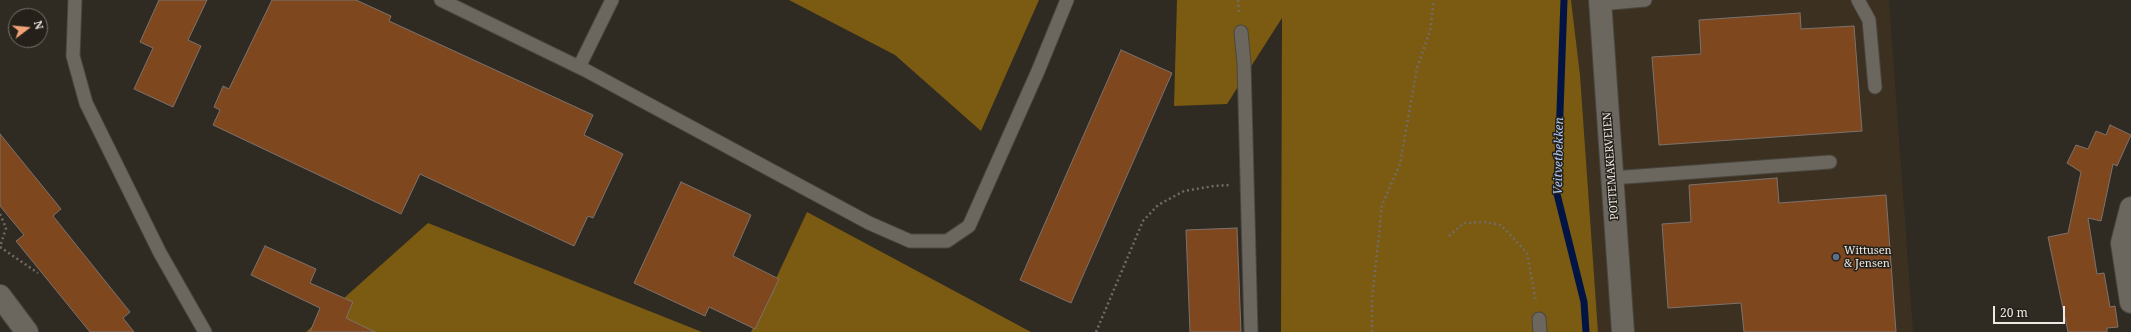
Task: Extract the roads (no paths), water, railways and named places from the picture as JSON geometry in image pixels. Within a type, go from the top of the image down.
[{"type":"street","name":"POTTEMAKERVEIEN","points":[[1600,2],[1623,332]]},
{"type":"street","points":[[2131,208],[2122,243],[2131,302]]},
{"type":"street","points":[[0,296],[27,332]]},
{"type":"lane","points":[[75,0],[73,56],[86,103],[160,253],[205,332]]},
{"type":"lane","points":[[441,0],[579,67],[869,223],[910,240],[947,241],[969,226],[1038,71],[1067,0]]},
{"type":"lane","points":[[579,67],[612,0]]},
{"type":"lane","points":[[1600,2],[1646,0]]},
{"type":"lane","points":[[1858,0],[1869,20],[1875,87]]},
{"type":"lane","points":[[1241,32],[1251,332]]},
{"type":"lane","points":[[1612,178],[1830,162]]},
{"type":"lane","points":[[1540,319],[1540,332]]},
{"type":"waterway","name":"Veitvetbekken","points":[[1564,0],[1557,194],[1584,302],[1586,332]]},
{"type":"place","name":"Wittusen & Jensen","points":[[1836,257]]}]
